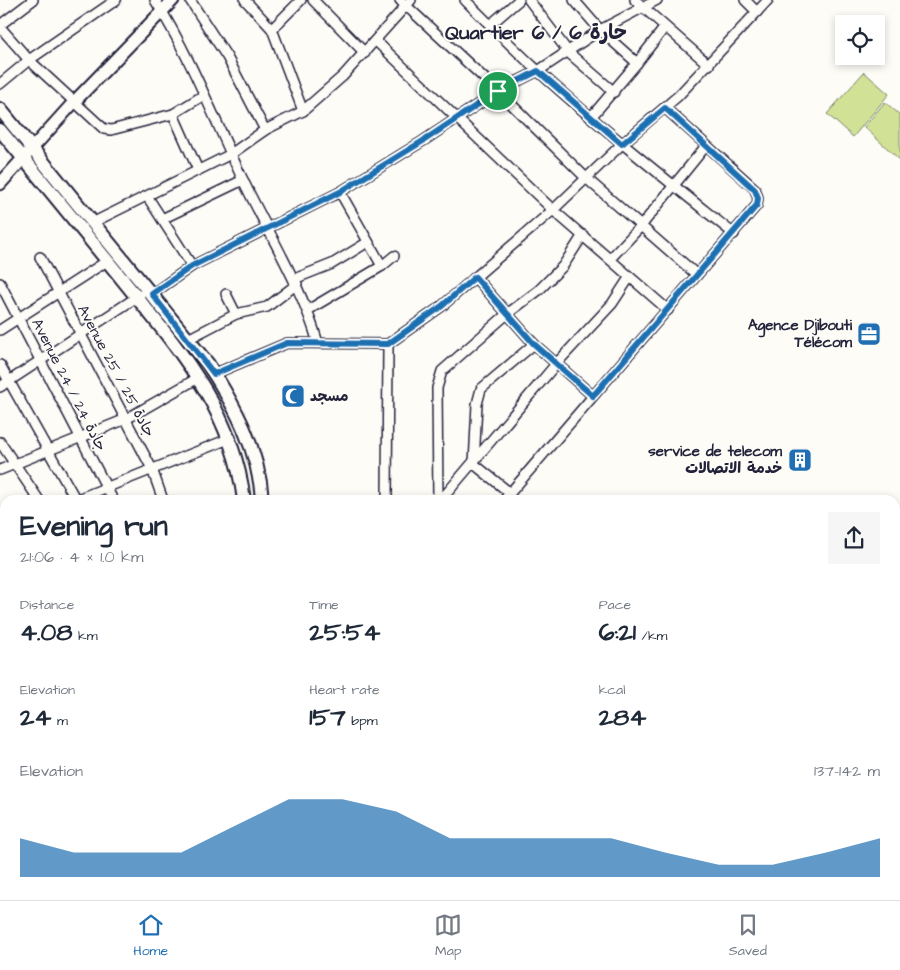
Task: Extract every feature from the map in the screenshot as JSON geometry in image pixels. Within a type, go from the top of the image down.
[{"type":"main road","points":[[0,109],[150,291],[214,374],[247,434],[255,458],[261,495]]},
{"type":"main road","points":[[1,134],[23,157],[171,339],[198,378],[231,438],[243,495]]},
{"type":"street","points":[[33,0],[0,26],[29,60],[96,124],[111,130],[173,114],[204,95]]},
{"type":"street","points":[[0,84],[29,60],[116,0]]},
{"type":"street","points":[[155,0],[204,95],[243,180],[296,282],[308,310],[318,343]]},
{"type":"street","points":[[0,184],[74,102],[173,0]]},
{"type":"street","points":[[190,0],[226,57],[265,130]]},
{"type":"street","points":[[244,0],[272,29],[303,110]]},
{"type":"street","points":[[272,29],[301,0]]},
{"type":"street","points":[[313,0],[365,53]]},
{"type":"street","points":[[465,0],[538,71],[622,144],[675,184],[734,234]]},
{"type":"street","points":[[490,25],[519,0]]},
{"type":"street","points":[[530,0],[569,53],[614,92]]},
{"type":"street","points":[[574,0],[600,30],[637,64]]},
{"type":"street","points":[[635,0],[709,65]]},
{"type":"street","points":[[0,387],[136,297],[150,291],[192,266],[340,192],[423,141],[498,91],[538,71],[569,53],[600,30],[657,0]]},
{"type":"street","points":[[744,0],[758,12]]},
{"type":"street","points":[[214,374],[287,343],[388,344],[442,306],[553,210],[622,144],[665,108],[709,65],[768,0]]},
{"type":"street","points":[[94,222],[231,154],[265,130],[303,110],[338,82],[376,41],[406,2],[586,178],[698,275]]},
{"type":"street","points":[[592,116],[637,64],[665,27]]},
{"type":"street","points":[[376,41],[553,210],[668,310]]},
{"type":"street","points":[[509,495],[757,205],[755,190],[705,147],[665,108]]},
{"type":"street","points":[[173,114],[198,170]]},
{"type":"street","points":[[610,259],[641,226],[705,147]]},
{"type":"street","points":[[162,219],[243,180]]},
{"type":"street","points":[[340,192],[382,266]]},
{"type":"street","points":[[146,196],[192,266]]},
{"type":"street","points":[[440,495],[438,378],[442,371],[507,314],[539,290],[563,266],[583,235]]},
{"type":"street","points":[[188,339],[236,314],[267,307],[296,282],[332,264],[368,242]]},
{"type":"street","points":[[308,310],[382,266],[394,256]]},
{"type":"street","name":"Avenue 25 / جادة 25","points":[[40,257],[126,418],[152,469],[162,495]]},
{"type":"street","points":[[0,330],[108,261]]},
{"type":"street","points":[[475,277],[534,344],[593,396]]},
{"type":"street","points":[[445,495],[474,464],[556,364],[612,304],[629,278]]},
{"type":"street","name":"Avenue 24 / جادة 24","points":[[0,283],[42,360],[79,438],[110,495]]},
{"type":"street","points":[[226,294],[236,314]]},
{"type":"street","points":[[387,495],[388,344]]},
{"type":"street","points":[[505,495],[474,464],[477,404],[481,389],[534,344]]},
{"type":"street","points":[[0,365],[73,495]]},
{"type":"street","points":[[0,470],[48,452],[126,418],[198,378]]},
{"type":"street","points":[[90,495],[231,438]]},
{"type":"street","points":[[0,442],[36,495]]},
{"type":"green space","points":[[864,72],[889,94],[853,137],[827,114]]},
{"type":"green space","points":[[885,102],[900,115],[900,160],[864,127]]},
{"type":"place","name":"Agence Djibouti Télécom","points":[[869,334]]},
{"type":"place","name":"مسجد","points":[[293,396]]},
{"type":"place","name":"service de telecom خدمة الاتصالات","points":[[800,460]]},
{"type":"district","name":"Quartier 6 / حارة 6","points":[[536,33]]},
{"type":"route","points":[[538,71],[622,144],[665,108],[705,147],[755,190],[757,194],[757,205],[734,234],[593,396],[534,344],[475,277],[442,306],[388,344],[287,343],[214,374],[152,294],[192,266],[340,192],[423,141],[498,91],[538,71]]}]
